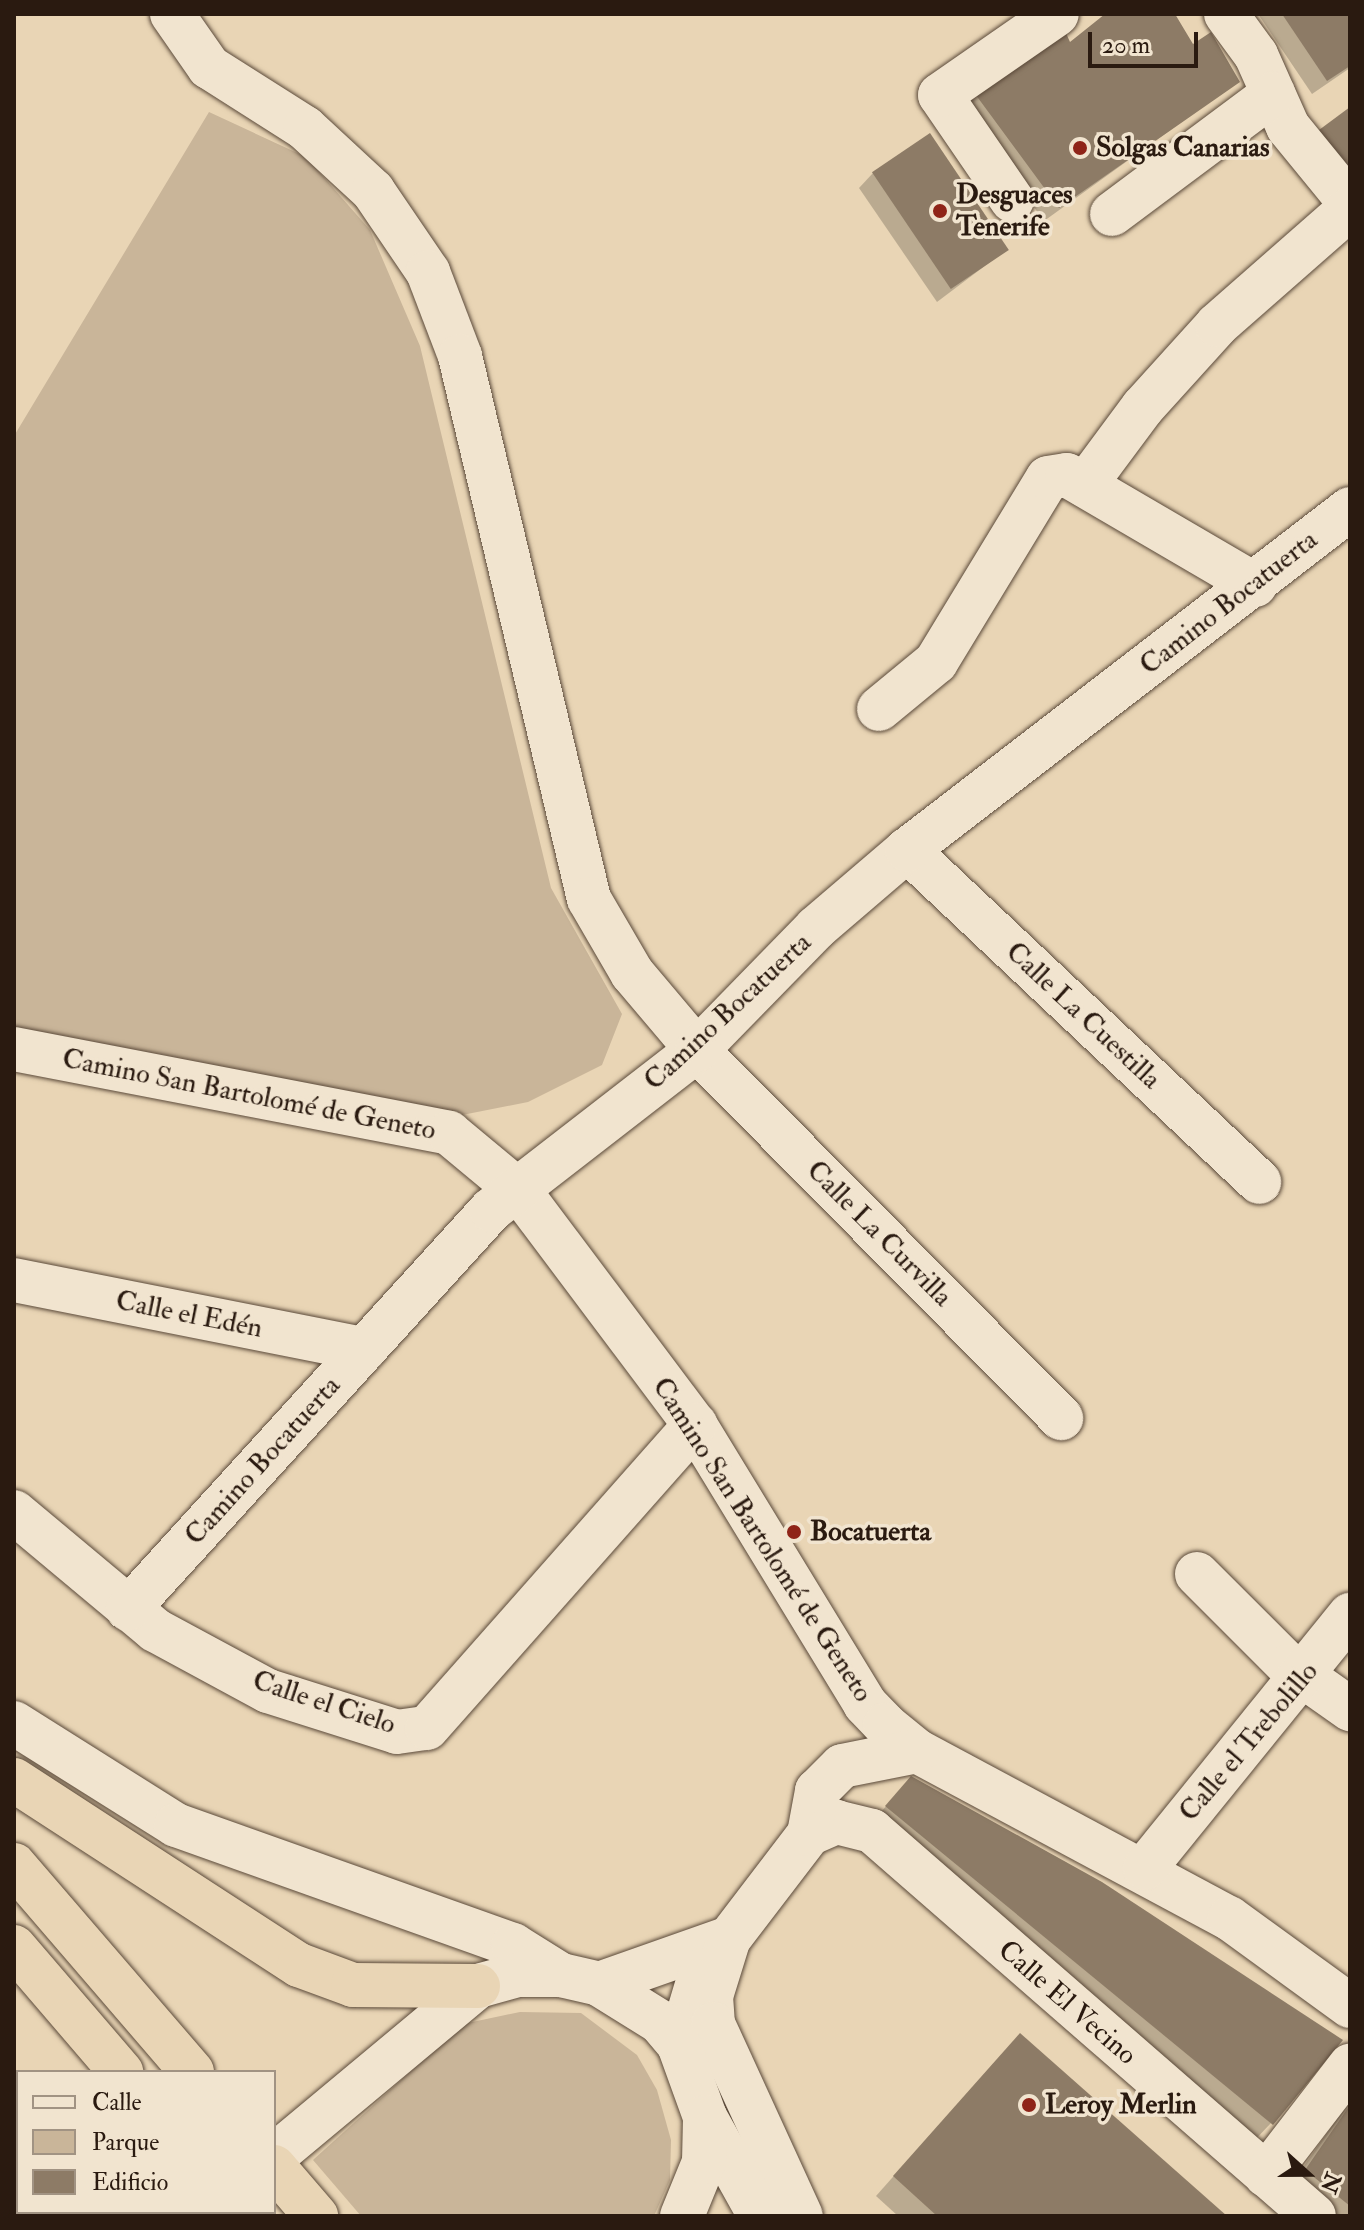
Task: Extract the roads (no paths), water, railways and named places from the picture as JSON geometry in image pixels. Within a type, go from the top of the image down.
[{"type":"highway","points":[[14,1780],[299,1965],[353,1985],[478,1986]]},
{"type":"highway","points":[[14,1865],[190,2070]]},
{"type":"highway","points":[[14,1947],[119,2070]]},
{"type":"highway","points":[[281,2154],[316,2216]]},
{"type":"street","name":"Calle La Curvilla","points":[[172,14],[209,67],[305,128],[373,191],[428,272],[460,356],[589,899],[632,973],[697,1050],[1061,1418]]},
{"type":"street","points":[[1012,200],[940,95],[1057,14]]},
{"type":"street","points":[[1085,485],[1143,407],[1217,325],[1350,205],[1281,111],[1226,14]]},
{"type":"street","points":[[1112,214],[1281,111]]},
{"type":"street","points":[[879,709],[936,662],[1048,478],[1067,475],[1255,585]]},
{"type":"street","name":"Camino Bocatuerta","points":[[128,1609],[491,1210],[520,1192],[697,1050],[816,928],[907,850],[1350,509]]},
{"type":"street","name":"Calle La Cuestilla","points":[[907,850],[1259,1182]]},
{"type":"street","name":"Camino San Bartolomé de Geneto","points":[[14,1049],[449,1133],[520,1192],[695,1425],[865,1704],[917,1751],[1145,1868],[1350,2006]]},
{"type":"street","name":"Calle el Edén","points":[[14,1280],[364,1349]]},
{"type":"street","name":"Calle el Cielo","points":[[14,1512],[128,1609],[268,1691],[397,1732],[427,1728],[695,1425]]},
{"type":"street","points":[[1197,1574],[1304,1678],[1350,1709]]},
{"type":"street","name":"Calle el Trebolillo","points":[[1145,1868],[1304,1678],[1350,1615]]},
{"type":"street","points":[[865,1704],[857,1763],[872,1831]]},
{"type":"street","points":[[14,1723],[176,1825],[513,1945],[580,1980],[635,2002],[679,2045],[705,2117],[760,2216]]},
{"type":"street","points":[[679,2045],[690,1997],[729,1938],[809,1834],[817,1791],[842,1766],[917,1751]]},
{"type":"street","name":"Calle El Vecino","points":[[809,1834],[836,1822],[872,1831],[1314,2216]]},
{"type":"street","points":[[281,2154],[478,1986],[518,1975],[580,1980],[729,1938]]},
{"type":"street","points":[[729,1938],[711,1996],[713,2024],[801,2216]]},
{"type":"street","points":[[1266,2175],[1350,2066]]},
{"type":"street","points":[[682,2216],[704,2162],[705,2117]]},
{"type":"place","name":"Solgas Canarias","points":[[1080,148]]},
{"type":"place","name":"Desguaces Tenerife","points":[[940,211]]},
{"type":"place","name":"Bocatuerta","points":[[794,1532]]},
{"type":"place","name":"Leroy Merlin","points":[[1029,2105]]}]
